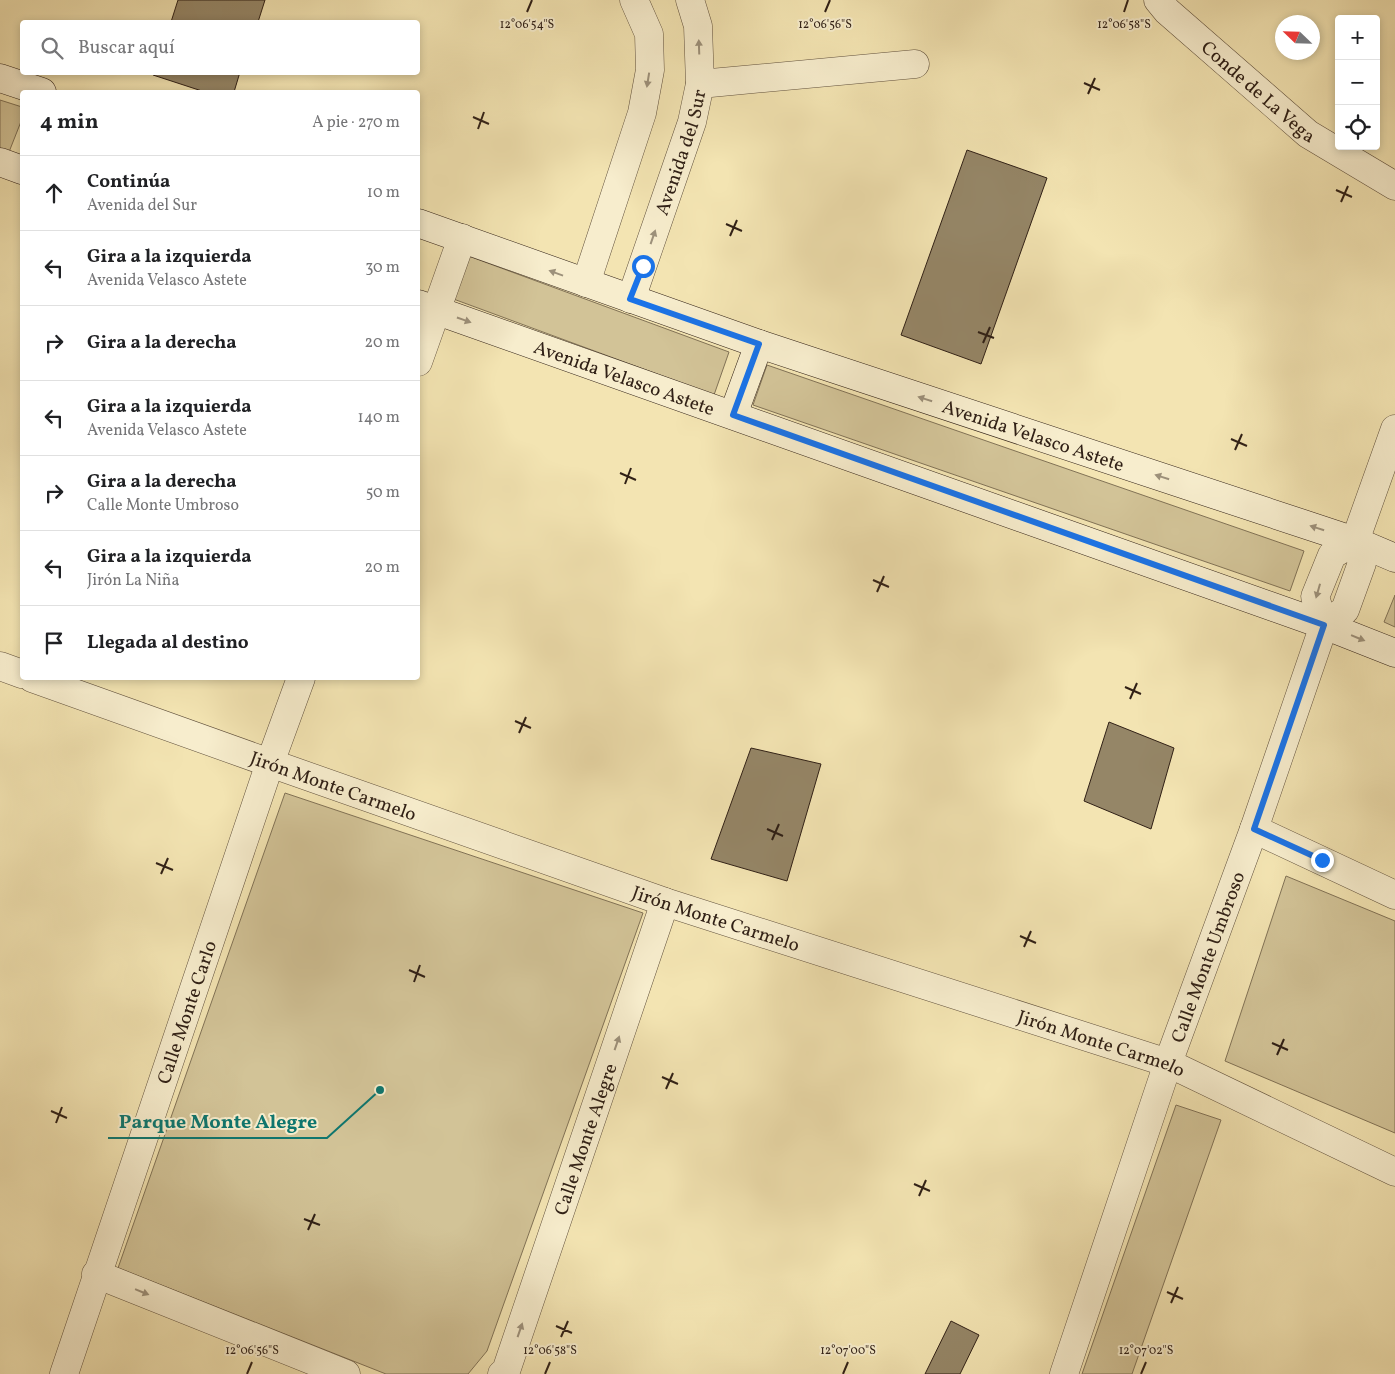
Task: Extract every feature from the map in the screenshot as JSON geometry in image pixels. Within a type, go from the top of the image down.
[{"type":"street","points":[[586,283],[642,113],[650,70],[649,34],[634,0]]},
{"type":"street","name":"Avenida del Sur","points":[[630,299],[692,122],[700,84],[698,26],[690,0]]},
{"type":"street","name":"Conde de La Vega","points":[[1158,0],[1167,11],[1308,134],[1395,186]]},
{"type":"street","points":[[700,84],[915,64]]},
{"type":"street","points":[[0,78],[36,90]]},
{"type":"street","points":[[0,162],[20,169]]},
{"type":"street","name":"Avenida Velasco Astete","points":[[420,224],[759,344],[1355,541],[1395,558]]},
{"type":"street","points":[[420,350],[427,307],[462,238]]},
{"type":"street","name":"Avenida Velasco Astete","points":[[427,307],[1324,625],[1395,653]]},
{"type":"street","points":[[733,415],[759,344]]},
{"type":"street","points":[[1324,625],[1345,610],[1362,563],[1355,541],[1395,429]]},
{"type":"street","name":"Calle Monte Umbroso","points":[[1064,1374],[1168,1063],[1254,829],[1324,625]]},
{"type":"street","points":[[0,666],[20,673]]},
{"type":"street","name":"Jirón Monte Carmelo","points":[[38,680],[665,902],[1168,1063],[1395,1172]]},
{"type":"street","name":"Calle Monte Carlo","points":[[64,1374],[96,1274],[270,763],[301,680]]},
{"type":"street","points":[[1254,829],[1395,895]]},
{"type":"street","name":"Calle Monte Alegre","points":[[502,1374],[506,1371],[665,902]]},
{"type":"street","points":[[96,1274],[346,1374]]},
{"type":"shaded area","points":[[0,100],[20,106],[20,124],[9,152],[0,149]]},
{"type":"shaded area","points":[[463,254],[729,352],[714,395],[448,297]]},
{"type":"shaded area","points":[[767,365],[1304,551],[1290,591],[753,405]]},
{"type":"shaded area","points":[[1395,595],[1395,627],[1384,622]]},
{"type":"shaded area","points":[[285,793],[643,913],[487,1351],[468,1374],[386,1374],[118,1268]]},
{"type":"shaded area","points":[[1286,876],[1395,921],[1395,1133],[1225,1061]]},
{"type":"shaded area","points":[[1176,1105],[1221,1120],[1132,1374],[1082,1374]]},
{"type":"building","points":[[178,0],[265,0],[259,20],[172,20]]},
{"type":"building","points":[[153,75],[239,75],[235,90],[199,90]]},
{"type":"building","points":[[967,150],[1047,178],[981,364],[901,335]]},
{"type":"building","points":[[1109,722],[1174,748],[1151,829],[1084,801]]},
{"type":"building","points":[[751,748],[821,764],[787,881],[711,859]]},
{"type":"building","points":[[951,1321],[979,1335],[960,1374],[925,1374]]},
{"type":"place","name":"Parque Monte Alegre","points":[[380,1090]]},
{"type":"route","points":[[643,266],[630,299],[759,344],[733,415],[1324,625],[1254,829],[1322,860]]}]
